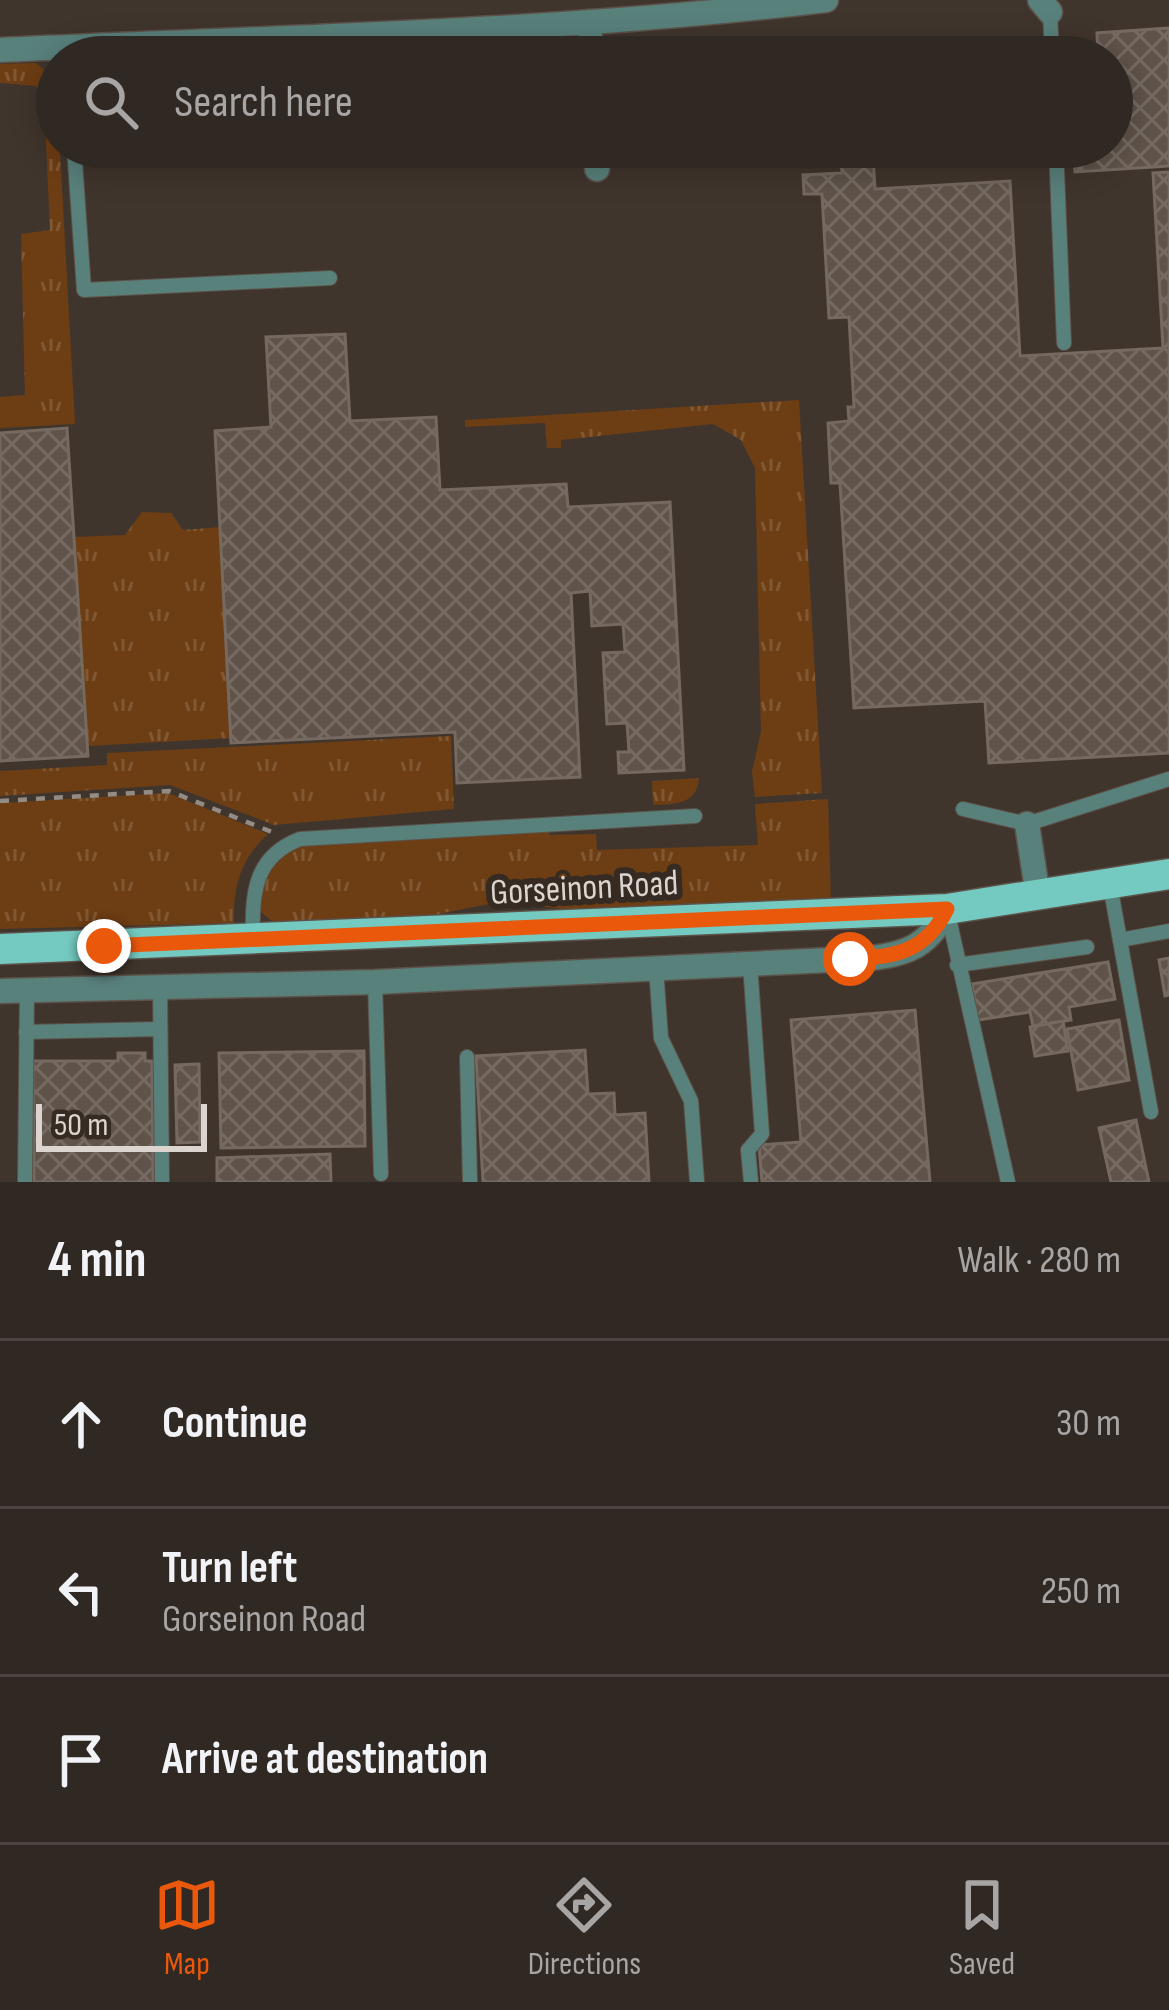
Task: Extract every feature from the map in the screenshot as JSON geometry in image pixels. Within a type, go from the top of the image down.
[{"type":"main road","name":"Gorseinon Road","points":[[0,949],[947,909],[1169,874]]},
{"type":"street","points":[[345,36],[712,14],[826,0]]},
{"type":"street","points":[[589,22],[590,36]]},
{"type":"street","points":[[0,50],[36,51]]},
{"type":"street","points":[[1027,824],[1038,896]]},
{"type":"street","points":[[0,991],[375,982],[903,954],[927,940],[947,909]]},
{"type":"lane","points":[[1045,6],[1049,36]]},
{"type":"lane","points":[[75,168],[84,290],[329,278]]},
{"type":"lane","points":[[1057,168],[1064,344]]},
{"type":"lane","points":[[963,809],[1027,824],[1169,779]]},
{"type":"lane","points":[[253,940],[256,880],[268,858],[294,841],[315,836],[695,816]]},
{"type":"lane","points":[[1110,885],[1151,1112]]},
{"type":"lane","points":[[947,909],[1009,1182]]},
{"type":"lane","points":[[1120,940],[1169,931]]},
{"type":"lane","points":[[957,965],[1087,946]]},
{"type":"lane","points":[[750,964],[761,1134],[748,1150],[751,1182]]},
{"type":"lane","points":[[656,968],[661,1038],[691,1101],[697,1182]]},
{"type":"lane","points":[[375,982],[381,1174]]},
{"type":"lane","points":[[160,987],[162,1182]]},
{"type":"lane","points":[[25,1182],[27,990]]},
{"type":"lane","points":[[26,1032],[160,1029]]},
{"type":"lane","points":[[467,1057],[470,1182]]},
{"type":"path","points":[[0,801],[169,791],[294,841]]},
{"type":"green space","points":[[36,63],[36,86],[0,83],[0,64]]},
{"type":"green space","points":[[47,168],[61,168],[75,424],[0,428],[0,397],[25,395],[21,234],[50,230]]},
{"type":"green space","points":[[799,400],[822,793],[755,797],[752,772],[761,732],[755,468],[741,440],[713,424],[561,440],[561,448],[547,448],[545,423],[465,427],[465,420]]},
{"type":"green space","points":[[142,512],[171,513],[183,530],[220,527],[231,738],[88,746],[74,537],[125,535]]},
{"type":"green space","points":[[451,736],[454,809],[274,825],[170,785],[0,796],[0,771],[107,765],[107,753]]},
{"type":"green space","points":[[699,778],[689,798],[653,805],[652,781]]},
{"type":"green space","points":[[168,793],[268,834],[240,875],[234,923],[0,929],[0,803]]},
{"type":"green space","points":[[828,799],[831,900],[591,912],[499,902],[413,919],[274,923],[261,912],[262,875],[278,856],[298,845],[549,831],[550,835],[596,834],[597,850],[758,845],[755,804]]},
{"type":"building","points":[[1169,28],[1169,166],[1075,172],[1075,168],[1133,168],[1133,36],[1097,33]]},
{"type":"building","points":[[842,168],[874,168],[875,189],[1010,181],[1020,356],[1163,348],[1153,173],[1169,172],[1169,753],[989,763],[985,701],[854,708],[840,483],[831,483],[828,423],[849,421],[848,407],[854,407],[849,317],[829,318],[822,194],[804,194],[803,175],[842,173]]},
{"type":"building","points":[[345,334],[350,421],[436,417],[440,490],[566,484],[568,507],[670,502],[684,770],[619,773],[618,752],[629,752],[627,723],[607,724],[603,653],[625,652],[623,624],[592,626],[590,591],[571,593],[580,777],[457,783],[455,732],[231,743],[215,431],[271,427],[266,337]]},
{"type":"building","points":[[67,428],[88,756],[0,761],[0,433]]},
{"type":"building","points":[[1169,958],[1169,995],[1165,996],[1159,960]]},
{"type":"building","points":[[1108,962],[1115,999],[1069,1007],[1071,1020],[1033,1026],[1030,1012],[978,1020],[972,984]]},
{"type":"building","points":[[915,1010],[930,1182],[762,1182],[759,1145],[801,1142],[791,1020]]},
{"type":"building","points":[[1119,1020],[1129,1080],[1078,1090],[1067,1029]]},
{"type":"building","points":[[1063,1021],[1068,1051],[1035,1056],[1030,1027]]},
{"type":"building","points":[[585,1050],[588,1094],[614,1093],[615,1115],[645,1113],[649,1182],[483,1182],[476,1056]]},
{"type":"building","points":[[364,1051],[365,1146],[221,1148],[219,1053]]},
{"type":"building","points":[[118,1053],[145,1053],[145,1061],[152,1061],[153,1182],[34,1182],[33,1061],[118,1061]]},
{"type":"building","points":[[199,1064],[200,1142],[177,1143],[175,1065]]},
{"type":"building","points":[[1136,1120],[1149,1182],[1111,1182],[1099,1128]]},
{"type":"building","points":[[330,1154],[331,1182],[217,1182],[217,1158]]},
{"type":"route","points":[[104,946],[947,909],[933,932],[911,950],[850,959]]}]
